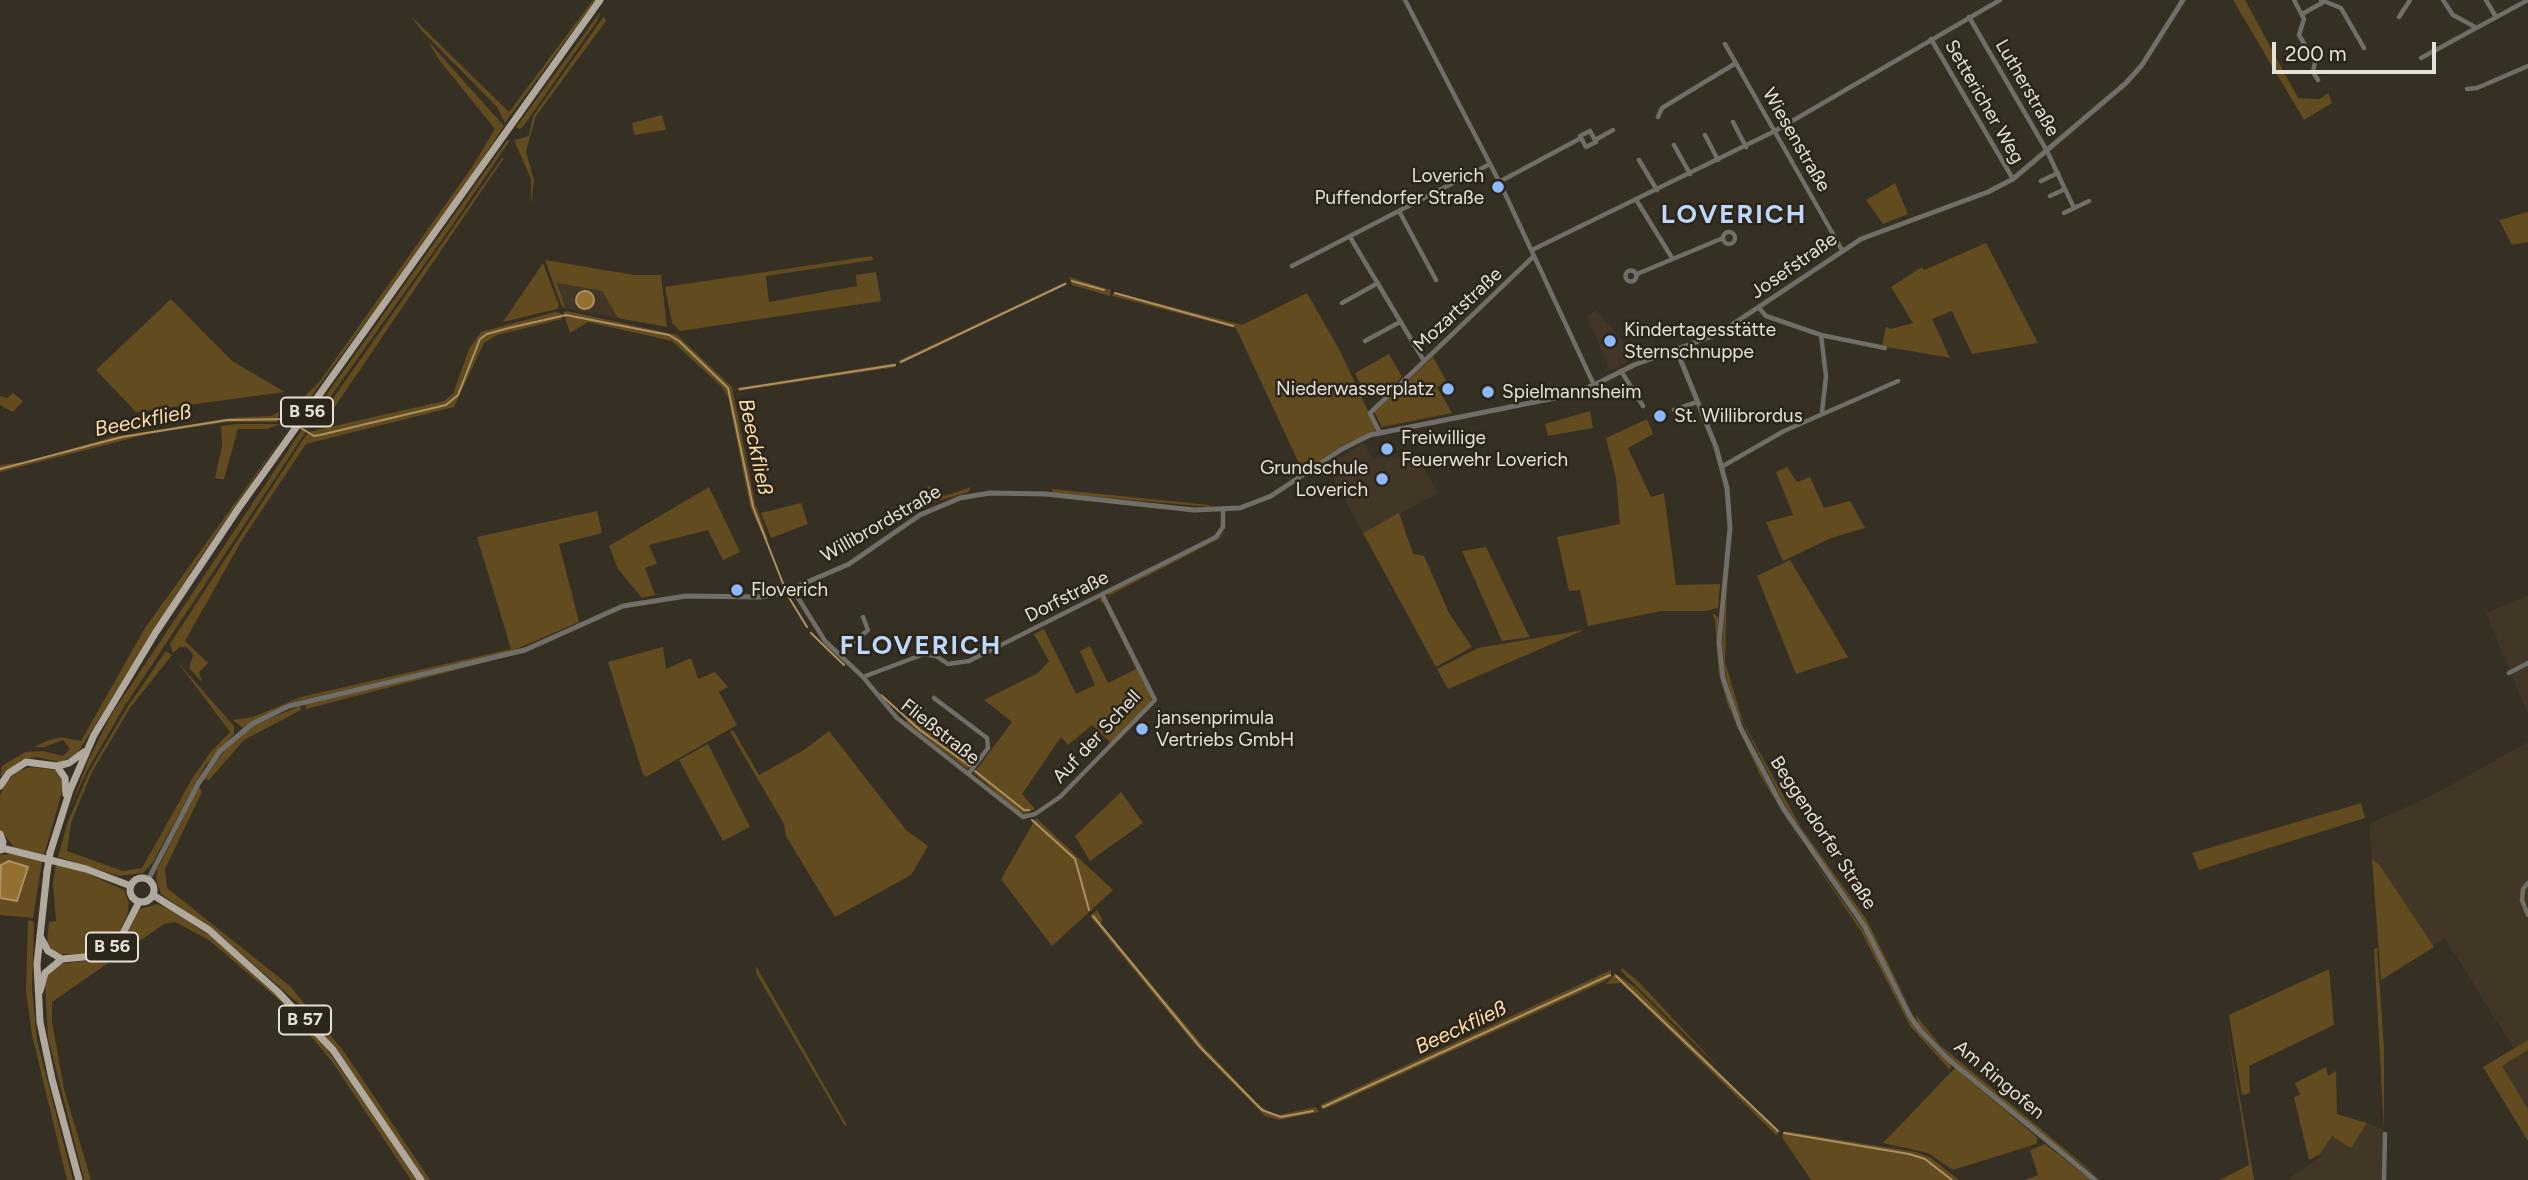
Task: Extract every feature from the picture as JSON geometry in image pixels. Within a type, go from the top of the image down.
[{"type":"main road","name":"B 56","points":[[79,1180],[52,1079],[38,1000],[39,929],[50,853],[87,749],[156,632],[238,509],[600,0]]},
{"type":"main road","name":"B 56","points":[[66,802],[65,778],[57,766],[69,763],[87,749]]},
{"type":"main road","points":[[0,786],[9,773],[26,762],[57,766]]},
{"type":"main road","points":[[0,834],[1,850],[86,869],[131,886]]},
{"type":"main road","points":[[138,879],[148,880],[153,887],[153,895],[145,902],[139,902],[131,896],[131,886],[138,879]]},
{"type":"main road","name":"B 57","points":[[153,895],[209,930],[278,992],[333,1050],[421,1180]]},
{"type":"main road","name":"B 56","points":[[38,1000],[45,973],[62,959],[95,956],[113,947],[139,902]]},
{"type":"main road","name":"B 56","points":[[39,929],[48,951],[62,959]]},
{"type":"street","points":[[1405,0],[1490,164],[1594,385]]},
{"type":"street","name":"Settericher Weg","points":[[1533,253],[1775,131],[2000,0]]},
{"type":"street","name":"Josefstraße","points":[[1323,462],[1356,441],[1380,433],[1542,402],[1594,385],[1621,371],[1677,351],[1718,334],[1760,309],[1842,250],[1877,231],[1988,192],[2013,179],[2137,71],[2183,0]]},
{"type":"street","points":[[2294,0],[2302,14],[2299,35],[2315,62],[2313,72],[2318,80]]},
{"type":"street","points":[[2399,17],[2410,0]]},
{"type":"street","points":[[2442,0],[2453,15],[2477,28]]},
{"type":"street","points":[[2486,0],[2496,18]]},
{"type":"street","points":[[2421,58],[2528,0]]},
{"type":"street","points":[[2302,14],[2321,1],[2341,8],[2364,48]]},
{"type":"street","name":"Lutherstraße","points":[[1969,17],[2047,150],[2074,208]]},
{"type":"street","name":"Settericher Weg","points":[[1931,39],[2013,179]]},
{"type":"street","name":"Wiesenstraße","points":[[1725,44],[1842,250]]},
{"type":"street","points":[[1658,117],[1662,108],[1736,63]]},
{"type":"street","points":[[2467,89],[2477,88],[2528,66]]},
{"type":"street","points":[[1733,122],[1746,146]]},
{"type":"street","points":[[1581,138],[1586,147],[1614,130]]},
{"type":"street","points":[[1499,183],[1590,131],[1595,140]]},
{"type":"street","points":[[1705,135],[1718,160]]},
{"type":"street","points":[[1674,145],[1690,174]]},
{"type":"street","points":[[1639,160],[1657,190]]},
{"type":"street","points":[[1292,266],[1490,164]]},
{"type":"street","points":[[2041,181],[2058,173]]},
{"type":"street","points":[[2050,196],[2064,189]]},
{"type":"street","points":[[1637,201],[1672,258]]},
{"type":"street","points":[[2064,213],[2089,201]]},
{"type":"street","points":[[1399,211],[1436,280]]},
{"type":"street","points":[[1350,237],[1424,361]]},
{"type":"street","points":[[1637,274],[1723,238]]},
{"type":"street","name":"Mozartstraße","points":[[1380,433],[1370,413],[1533,253]]},
{"type":"street","points":[[1342,303],[1378,283]]},
{"type":"street","points":[[1760,309],[1766,316],[1821,335],[1885,348]]},
{"type":"street","points":[[1364,341],[1400,322]]},
{"type":"street","points":[[1821,335],[1826,376],[1822,412]]},
{"type":"street","name":"Beggendorfer Straße","points":[[1677,351],[1723,466],[1730,506],[1719,643],[1729,697],[1740,727],[1777,798],[1864,927],[1896,992]]},
{"type":"street","points":[[1621,371],[1643,406]]},
{"type":"street","points":[[1723,466],[1822,412],[1898,381]]},
{"type":"street","points":[[1674,410],[1697,402]]},
{"type":"street","name":"Willibrordstraße","points":[[148,880],[199,782],[220,751],[252,724],[295,705],[525,650],[604,613],[640,603],[685,596],[760,597],[792,588],[849,564],[920,515],[960,498],[990,493],[1045,494],[1223,511],[1259,502],[1323,462]]},
{"type":"street","name":"Dorfstraße","points":[[863,677],[924,654],[936,656],[948,664],[969,661],[1216,537],[1223,527],[1223,511]]},
{"type":"street","name":"Fließstraße","points":[[792,588],[815,627],[863,677],[897,718],[969,773],[1019,816],[1035,814]]},
{"type":"street","name":"Auf der Schell","points":[[1035,814],[1060,797],[1156,700],[1102,594]]},
{"type":"street","points":[[839,654],[868,631],[863,617]]},
{"type":"street","points":[[2509,673],[2528,663]]},
{"type":"street","points":[[934,698],[987,738],[988,748],[969,773]]},
{"type":"street","points":[[2528,883],[2523,889],[2522,900],[2528,915]]},
{"type":"street","name":"Am Ringofen","points":[[1896,992],[1909,1016],[1935,1047],[2095,1180]]},
{"type":"street","points":[[2384,1180],[2385,1134]]},
{"type":"shaded area","points":[[593,0],[596,0],[505,123],[497,107],[422,31],[410,15],[509,112]]},
{"type":"shaded area","points":[[2233,0],[2245,0],[2298,98],[2320,99],[2328,93],[2332,103],[2304,120]]},
{"type":"shaded area","points":[[601,11],[597,21],[525,124],[520,129],[516,127]]},
{"type":"shaded area","points":[[604,16],[606,21],[536,116],[526,151],[534,181],[531,204],[531,179],[514,140],[529,136],[533,116]]},
{"type":"shaded area","points":[[427,40],[504,126],[456,199],[297,416],[295,406],[320,381],[472,167],[495,129],[440,61]]},
{"type":"shaded area","points":[[662,115],[666,130],[634,135],[632,123]]},
{"type":"shaded area","points":[[508,139],[509,142],[449,230],[311,424],[307,422]]},
{"type":"shaded area","points":[[502,158],[321,427],[313,427]]},
{"type":"shaded area","points":[[1895,183],[1908,214],[1883,224],[1866,200]]},
{"type":"shaded area","points":[[2528,212],[2528,242],[2512,245],[2499,220]]},
{"type":"shaded area","points":[[1986,243],[2038,343],[1972,354],[1952,311],[1932,319],[1950,358],[1882,346],[1886,327],[1891,329],[1913,323],[1891,287],[1922,267],[1924,270]]},
{"type":"shaded area","points":[[872,256],[873,260],[766,276],[769,302],[857,286],[856,275],[876,272],[881,301],[680,331],[672,323],[665,287]]},
{"type":"shaded area","points":[[545,260],[634,275],[661,275],[667,327],[618,318],[602,291],[557,283],[565,308],[562,307]]},
{"type":"shaded area","points":[[543,263],[559,306],[557,309],[503,322]]},
{"type":"shaded area","points":[[1069,277],[1111,290],[1110,296],[1072,285]]},
{"type":"shaded area","points":[[1066,282],[1068,284],[899,363],[898,361]]},
{"type":"shaded area","points":[[556,283],[602,291],[618,318],[565,308]]},
{"type":"shaded area","points":[[581,291],[589,291],[594,300],[592,307],[581,309],[576,304],[576,296]]},
{"type":"shaded area","points":[[1114,292],[1242,325],[1307,293],[1340,351],[1377,430],[1343,445],[1303,472],[1236,328],[1112,296]]},
{"type":"shaded area","points":[[171,299],[232,361],[285,392],[136,412],[96,370]]},
{"type":"shaded area","name":"Kindertagesstätte Sternschnuppe","points":[[1596,310],[1622,340],[1632,359],[1610,371],[1587,316]]},
{"type":"shaded area","points":[[555,312],[561,313],[562,319],[497,335],[484,343],[454,407],[306,444],[242,540],[185,641],[208,663],[199,672],[202,682],[189,668],[193,655],[187,647],[180,647],[173,653],[170,644],[308,432],[444,401],[453,394],[469,349],[481,332]]},
{"type":"shaded area","points":[[563,312],[677,335],[732,387],[755,503],[768,539],[765,541],[750,506],[728,397],[721,386],[672,341],[588,322],[570,333]]},
{"type":"shaded area","points":[[1389,354],[1402,377],[1388,392],[1385,388],[1367,397],[1355,373]]},
{"type":"shaded area","points":[[1433,357],[1447,382],[1437,387],[1452,413],[1382,427],[1374,412]]},
{"type":"shaded area","points":[[896,363],[896,367],[738,391],[737,388]]},
{"type":"shaded area","points":[[13,393],[23,401],[13,412],[0,405],[0,396],[7,398]]},
{"type":"shaded area","points":[[1590,411],[1593,428],[1548,436],[1545,424]]},
{"type":"shaded area","points":[[279,412],[277,422],[228,422],[148,434],[0,472],[0,465],[26,462],[112,437],[231,418],[271,416]]},
{"type":"shaded area","points":[[1647,419],[1653,434],[1628,448],[1651,497],[1664,493],[1676,585],[1720,584],[1718,608],[1705,611],[1661,611],[1588,626],[1580,590],[1569,591],[1557,537],[1620,524],[1616,478],[1606,438]]},
{"type":"shaded area","points":[[280,424],[267,429],[238,429],[224,479],[215,478],[222,446],[221,426]]},
{"type":"shaded area","points":[[291,425],[194,567],[77,754],[60,762],[36,757],[21,760],[0,777],[2,766],[25,752],[43,751],[63,756],[70,749],[63,740],[44,747],[33,747],[60,737],[81,741],[145,628]]},
{"type":"shaded area","points":[[303,428],[307,430],[124,707],[87,771],[69,811],[88,761],[111,715]]},
{"type":"shaded area","name":"Grundschule Loverich","points":[[1364,443],[1372,458],[1418,457],[1438,493],[1363,533],[1326,465]]},
{"type":"shaded area","points":[[1787,467],[1797,482],[1810,477],[1824,508],[1850,501],[1865,528],[1831,538],[1783,561],[1766,522],[1793,515],[1776,472]]},
{"type":"shaded area","points":[[927,485],[945,496],[971,487],[968,492],[935,502]]},
{"type":"shaded area","points":[[709,487],[740,552],[723,560],[708,530],[649,545],[657,564],[645,568],[655,595],[642,598],[618,569],[609,546]]},
{"type":"shaded area","points":[[1052,489],[1209,505],[1210,507],[1053,493]]},
{"type":"shaded area","points":[[801,503],[808,524],[771,538],[761,513]]},
{"type":"shaded area","points":[[597,511],[602,533],[559,544],[579,622],[512,651],[289,703],[243,728],[233,720],[253,717],[301,697],[511,649],[477,537]]},
{"type":"shaded area","points":[[1399,513],[1413,554],[1424,556],[1449,613],[1472,647],[1436,667],[1363,533]]},
{"type":"shaded area","points":[[1227,529],[1219,539],[1110,595],[1108,600],[1109,593],[1217,539]]},
{"type":"shaded area","points":[[1486,547],[1530,637],[1502,641],[1462,551]]},
{"type":"shaded area","points":[[1790,560],[1848,657],[1796,674],[1757,576]]},
{"type":"shaded area","points":[[1727,585],[1725,662],[1743,722],[1800,826],[1867,920],[1912,1012],[1863,920],[1786,807],[1737,712],[1726,677],[1722,644]]},
{"type":"shaded area","points":[[2528,596],[2528,714],[2486,613]]},
{"type":"shaded area","points":[[1103,597],[1151,694],[1151,701],[1111,743],[1092,725],[1068,745],[1061,737],[1022,794],[1035,809],[1025,814],[1017,811],[974,773],[1012,722],[984,700],[1038,673],[1049,661],[1034,634],[1044,629],[1076,694],[1095,685],[1080,651],[1090,646],[1108,683],[1136,669],[1104,604],[1099,600]]},
{"type":"shaded area","points":[[1712,613],[1718,617],[1719,666],[1731,711],[1763,777],[1806,850],[1760,775],[1728,706],[1719,674],[1715,620]]},
{"type":"shaded area","points":[[1584,630],[1448,689],[1437,669],[1478,648]]},
{"type":"shaded area","points":[[663,647],[666,669],[691,658],[698,679],[715,672],[728,687],[719,692],[737,725],[646,777],[608,662]]},
{"type":"shaded area","points":[[166,651],[172,655],[130,708],[92,772],[71,823],[67,851],[123,871],[142,868],[192,779],[209,754],[230,732],[176,660],[234,726],[234,734],[205,766],[153,862],[143,873],[119,876],[58,857],[67,824],[89,772],[128,706]]},
{"type":"shaded area","points":[[529,651],[306,709],[305,705]]},
{"type":"shaded area","points":[[300,706],[301,710],[244,740],[209,780],[204,779],[227,747],[254,725]]},
{"type":"shaded area","points":[[910,717],[972,765],[967,769],[906,722]]},
{"type":"shaded area","points":[[733,730],[759,775],[804,750],[829,731],[906,830],[928,846],[911,875],[835,917],[786,836],[784,824],[730,732]]},
{"type":"shaded area","points":[[2528,742],[2528,1040],[2514,1049],[2445,938],[2433,945],[2379,864],[2372,859],[2369,827],[2372,822],[2429,797]]},
{"type":"shaded area","points":[[708,744],[750,827],[723,841],[679,760]]},
{"type":"shaded area","points":[[31,767],[56,770],[64,785],[44,855],[14,847],[0,830],[0,796],[4,785],[17,771]]},
{"type":"shaded area","points":[[199,787],[202,792],[165,869],[167,888],[290,986],[345,1053],[430,1180],[425,1180],[343,1059],[299,1004],[223,938],[161,894],[156,878],[158,868]]},
{"type":"shaded area","points":[[1121,792],[1143,823],[1090,861],[1075,836]]},
{"type":"shaded area","points":[[2361,803],[2365,818],[2199,870],[2192,853]]},
{"type":"shaded area","points":[[1036,818],[1113,890],[1052,946],[1001,879]]},
{"type":"shaded area","points":[[10,854],[42,861],[33,918],[0,915],[0,855]]},
{"type":"shaded area","points":[[1809,854],[1866,934],[1907,1016],[1930,1045],[1951,1065],[1950,1070],[1910,1026],[1862,933]]},
{"type":"shaded area","points":[[2372,859],[2379,864],[2434,947],[2381,980]]},
{"type":"shaded area","points":[[9,861],[28,867],[17,901],[0,898],[1,865]]},
{"type":"shaded area","points":[[56,864],[84,872],[124,890],[129,903],[127,916],[116,938],[102,949],[87,954],[62,954],[52,950],[47,943],[49,922],[56,921],[53,883]]},
{"type":"shaded area","points":[[157,904],[217,940],[317,1035],[418,1180],[411,1180],[333,1063],[286,1006],[209,940],[175,922],[164,924],[52,1002],[52,1022],[64,1089],[91,1180],[84,1180],[48,1038],[45,983],[58,964],[94,960],[113,952],[124,940],[139,909]]},
{"type":"shaded area","points":[[1097,910],[1102,919],[1101,924],[1205,1048],[1256,1102],[1270,1113],[1278,1115],[1316,1107],[1319,1112],[1279,1120],[1265,1116],[1196,1046],[1102,931],[1090,916]]},
{"type":"shaded area","points":[[28,920],[33,921],[34,927],[32,988],[37,1040],[73,1180],[67,1180],[32,1035],[26,991]]},
{"type":"shaded area","points":[[2377,948],[2384,1047],[2384,1128],[2374,949]]},
{"type":"shaded area","points":[[756,966],[847,1125],[845,1126],[756,973]]},
{"type":"shaded area","points":[[1622,968],[1639,982],[1721,1070],[1621,971]]},
{"type":"shaded area","points":[[2329,969],[2334,1025],[2249,1066],[2250,1093],[2242,1095],[2229,1015]]},
{"type":"shaded area","points":[[1611,970],[1611,977],[1603,982],[1323,1110],[1320,1105]]},
{"type":"shaded area","points":[[1615,973],[1636,988],[1779,1133],[1776,1135],[1621,983],[1606,984]]},
{"type":"shaded area","points":[[1915,1014],[1940,1045],[2102,1180],[2041,1134],[1951,1058],[1919,1025]]},
{"type":"shaded area","points":[[2226,1021],[2254,1180],[2220,1180],[2249,1165]]},
{"type":"shaded area","points":[[2528,1040],[2528,1050],[2502,1066],[2528,1109],[2528,1141],[2483,1067]]},
{"type":"shaded area","points":[[2528,1050],[2528,1109],[2502,1066]]},
{"type":"shaded area","points":[[2326,1067],[2328,1076],[2336,1071],[2337,1114],[2367,1123],[2351,1148],[2332,1136],[2320,1154],[2309,1160],[2294,1097],[2300,1095],[2295,1083]]},
{"type":"shaded area","points":[[1955,1068],[2038,1138],[2036,1144],[1953,1170],[1928,1153],[1883,1143]]},
{"type":"shaded area","points":[[2367,1123],[2384,1130],[2383,1180],[2287,1180],[2322,1156],[2319,1153],[2332,1136],[2351,1147]]},
{"type":"shaded area","points":[[1784,1131],[1916,1152],[1931,1158],[1959,1180],[1811,1180],[1782,1137]]},
{"type":"shaded area","points":[[2045,1144],[2091,1180],[2025,1180],[2038,1175],[2030,1150]]},
{"type":"waterway","points":[[1072,281],[1104,290]]},
{"type":"waterway","points":[[901,362],[1065,284]]},
{"type":"waterway","points":[[1115,293],[1233,326]]},
{"type":"waterway","name":"Beeckfließ","points":[[301,428],[314,436],[446,405],[458,395],[480,339],[487,334],[509,328],[566,315],[669,335],[679,341],[728,388],[753,507],[784,586]]},
{"type":"waterway","points":[[740,389],[895,365]]},
{"type":"waterway","name":"Beeckfließ","points":[[0,469],[122,437],[227,420],[293,419]]},
{"type":"waterway","name":"Beeckfließ","points":[[788,596],[807,627]]},
{"type":"waterway","name":"Beeckfließ","points":[[811,633],[844,665]]},
{"type":"waterway","name":"Beeckfließ","points":[[881,695],[920,730],[970,766]]},
{"type":"waterway","name":"Beeckfließ","points":[[975,771],[1024,810],[1029,810]]},
{"type":"waterway","name":"Beeckfließ","points":[[1032,820],[1075,859],[1089,910]]},
{"type":"waterway","name":"Beeckfließ","points":[[1093,916],[1201,1048],[1262,1110],[1281,1117],[1313,1111]]},
{"type":"waterway","name":"Beeckfließ","points":[[1323,1107],[1610,975]]},
{"type":"waterway","name":"Beeckfließ","points":[[1616,976],[1778,1131]]},
{"type":"waterway","name":"Beeckfließ","points":[[1784,1133],[1909,1154],[1925,1159],[1952,1180]]},
{"type":"place","name":"Loverich Puffendorfer Straße","points":[[1498,187]]},
{"type":"place","name":"Kindertagesstätte Sternschnuppe","points":[[1610,341]]},
{"type":"place","name":"Niederwasserplatz","points":[[1448,389]]},
{"type":"place","name":"Spielmannsheim","points":[[1488,392]]},
{"type":"place","name":"St. Willibrordus","points":[[1660,416]]},
{"type":"place","name":"Freiwillige Feuerwehr Loverich","points":[[1387,449]]},
{"type":"place","name":"Grundschule Loverich","points":[[1382,479]]},
{"type":"place","name":"Floverich","points":[[737,590]]},
{"type":"place","name":"jansenprimula Vertriebs GmbH","points":[[1142,729]]},
{"type":"district","name":"LOVERICH","points":[[1734,215]]},
{"type":"district","name":"FLOVERICH","points":[[921,646]]}]
